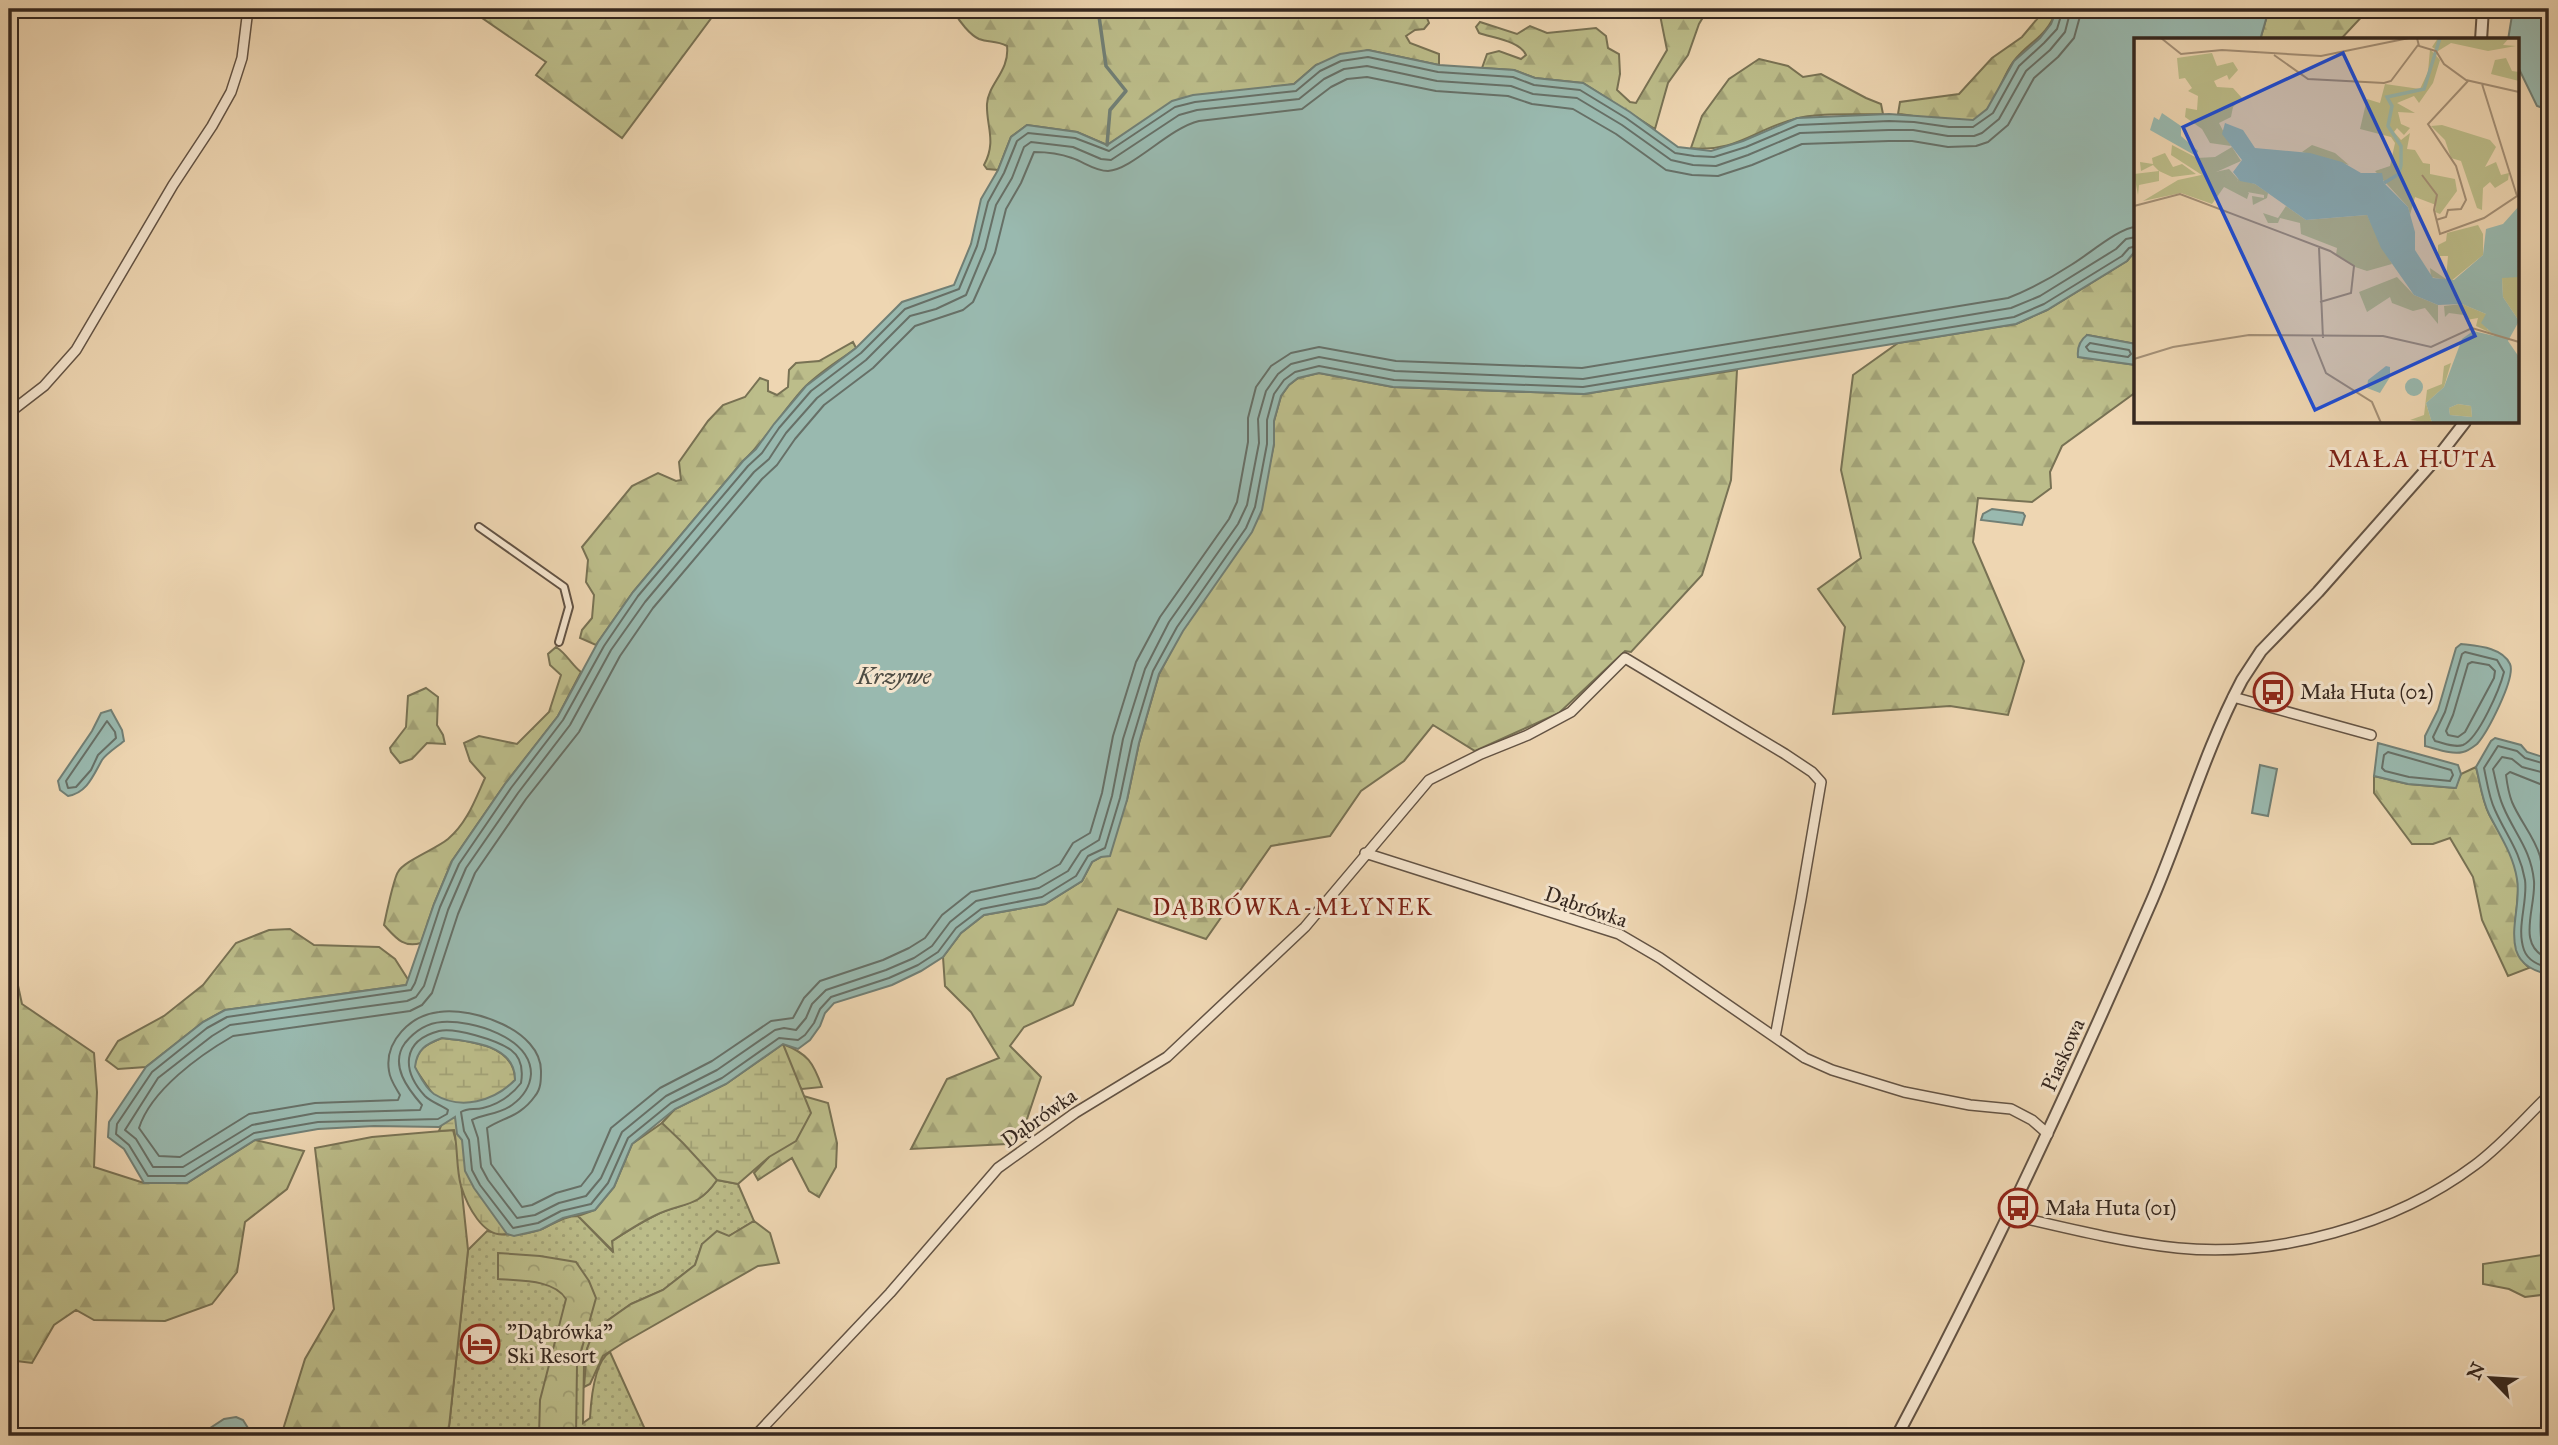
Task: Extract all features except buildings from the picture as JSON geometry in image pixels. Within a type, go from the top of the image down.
[{"type":"street","points":[[9,413],[44,386],[76,350],[173,185],[212,126],[230,92],[242,58],[248,9]]},
{"type":"street","points":[[2481,38],[2483,9]]},
{"type":"street","name":"Piaskowa","points":[[1897,1436],[2010,1215],[2048,1134],[2157,889],[2242,680],[2261,651],[2327,582],[2463,424]]},
{"type":"street","points":[[479,527],[564,587],[569,607],[559,642]]},
{"type":"street","name":"Dąbrówka","points":[[754,1436],[890,1293],[998,1168],[1075,1113],[1167,1057],[1305,927],[1429,780],[1480,754],[1528,735],[1571,712],[1625,658],[1785,754],[1812,772],[1821,782],[1775,1037]]},
{"type":"street","points":[[2233,697],[2371,735]]},
{"type":"street","name":"Dąbrówka","points":[[1365,853],[1619,934],[1660,958],[1805,1058],[1832,1070],[1904,1093],[1970,1105],[2011,1109],[2032,1119],[2048,1134]]},
{"type":"street","points":[[2010,1215],[2094,1234],[2178,1248],[2216,1250],[2322,1237],[2385,1215],[2436,1190],[2476,1164],[2549,1095]]},
{"type":"green space","points":[[469,9],[718,9],[622,138],[536,75],[546,62]]},
{"type":"green space","points":[[962,9],[1390,9],[1427,18],[1429,23],[1424,29],[1415,30],[1406,36],[1410,43],[1439,54],[1439,65],[1368,50],[1316,65],[1294,84],[1268,88],[1131,130],[1107,145],[1077,132],[1027,125],[1011,137],[998,170],[987,169],[984,165],[990,148],[988,97],[1005,63],[1007,46],[979,39],[972,34],[955,13]]},
{"type":"green space","points":[[1663,9],[1708,9],[1699,24],[1688,55],[1668,83],[1655,129],[1583,83],[1535,78],[1514,70],[1482,68],[1487,54],[1499,51],[1521,59],[1526,55],[1512,43],[1479,33],[1476,27],[1480,22],[1517,34],[1530,26],[1547,33],[1596,28],[1606,36],[1608,48],[1619,54],[1620,74],[1617,90],[1630,102],[1636,103],[1667,50],[1660,15]]},
{"type":"green space","points":[[2018,9],[2057,9],[2048,27],[2013,62],[1992,102],[1981,115],[1974,120],[1959,122],[1898,114],[1900,102],[1959,94],[1992,58],[2022,37],[2037,19]]},
{"type":"green space","points":[[2269,9],[2415,9],[2412,16],[2367,11],[2342,38],[2261,38]]},
{"type":"green space","points":[[1759,59],[1788,66],[1803,77],[1821,74],[1881,104],[1883,114],[1804,117],[1781,123],[1733,144],[1706,149],[1691,148],[1702,116],[1729,79]]},
{"type":"green space","points":[[2134,252],[2134,344],[2087,335],[2079,357],[2134,365],[2134,393],[2062,446],[2050,472],[2051,488],[2032,502],[1978,498],[1973,542],[2024,661],[2008,715],[1950,706],[1833,714],[1845,627],[1818,589],[1861,558],[1841,470],[1853,375],[1898,343],[2016,324],[2047,310],[2127,261]]},
{"type":"green space","points":[[853,342],[856,348],[815,378],[795,398],[633,592],[596,645],[580,638],[582,630],[592,618],[594,595],[586,582],[588,560],[582,547],[632,486],[658,473],[676,481],[681,480],[679,462],[723,405],[745,397],[760,378],[768,381],[768,391],[777,395],[788,387],[789,370],[796,363],[819,361]]},
{"type":"green space","points":[[1737,370],[1731,480],[1702,575],[1631,652],[1625,651],[1559,713],[1475,751],[1433,725],[1404,761],[1361,791],[1330,836],[1271,846],[1206,939],[1118,909],[1073,1005],[1024,1027],[1010,1046],[1041,1077],[1027,1119],[1007,1144],[911,1149],[947,1079],[999,1058],[971,1012],[945,986],[943,957],[961,933],[984,915],[1045,904],[1082,881],[1092,862],[1101,857],[1127,800],[1139,743],[1159,674],[1269,467],[1274,444],[1274,421],[1281,396],[1289,385],[1298,378],[1319,373],[1393,387],[1584,394]]},
{"type":"green space","points":[[556,647],[581,672],[558,716],[505,784],[452,861],[421,943],[409,944],[400,941],[384,925],[398,872],[455,833],[470,811],[485,778],[470,761],[464,743],[479,736],[517,744],[549,712],[561,675],[550,665],[548,654]]},
{"type":"green space","points":[[426,688],[438,697],[437,725],[445,744],[427,743],[412,759],[400,763],[390,748],[406,727],[408,696]]},
{"type":"green space","points":[[2476,767],[2487,809],[2508,848],[2517,875],[2515,940],[2517,950],[2529,968],[2508,976],[2482,920],[2473,877],[2450,838],[2433,844],[2412,844],[2374,793],[2374,776],[2408,784],[2455,788],[2461,774]]},
{"type":"green space","points":[[290,929],[314,945],[379,947],[395,959],[409,981],[406,985],[225,1010],[203,1022],[146,1067],[118,1069],[106,1060],[118,1041],[164,1016],[203,985],[236,943],[269,930]]},
{"type":"green space","points":[[9,944],[22,1004],[94,1053],[97,1092],[94,1167],[144,1183],[187,1183],[255,1140],[304,1151],[287,1189],[245,1222],[237,1272],[212,1304],[165,1321],[94,1320],[76,1310],[54,1325],[32,1363],[9,1360]]},
{"type":"green space","points":[[442,1038],[489,1047],[508,1059],[513,1068],[515,1080],[502,1093],[480,1102],[511,1220],[507,1234],[498,1234],[483,1226],[472,1211],[459,1179],[454,1130],[439,1131],[444,1118],[432,1093],[414,1067],[423,1048]]},
{"type":"green space","points":[[783,1044],[798,1051],[808,1060],[822,1087],[802,1089],[785,1076],[713,1158],[717,1180],[710,1189],[689,1204],[656,1215],[612,1241],[613,1251],[578,1216],[595,1210],[614,1187],[632,1144],[662,1123],[675,1109]]},
{"type":"green space","points":[[783,1044],[811,1113],[796,1141],[769,1157],[738,1184],[717,1180],[662,1123],[675,1109],[726,1084]]},
{"type":"green space","points":[[800,1095],[828,1103],[837,1143],[836,1167],[819,1197],[809,1191],[792,1158],[758,1180],[754,1173],[769,1157]]},
{"type":"green space","points":[[453,1130],[457,1145],[468,1250],[448,1436],[281,1436],[305,1359],[334,1309],[315,1148],[372,1137]]},
{"type":"green space","points":[[717,1180],[738,1184],[754,1221],[729,1236],[702,1244],[695,1265],[663,1290],[631,1304],[595,1330],[587,1349],[584,1365],[583,1423],[590,1418],[600,1364],[610,1352],[648,1436],[448,1436],[468,1250],[487,1231],[528,1233],[578,1216],[612,1251],[612,1241],[656,1215],[703,1196]]},
{"type":"green space","points":[[754,1221],[770,1233],[779,1263],[758,1266],[623,1343],[603,1356],[590,1384],[584,1387],[587,1349],[594,1330],[631,1304],[663,1290],[695,1265],[702,1244],[717,1231],[729,1236]]},
{"type":"green space","points":[[498,1253],[576,1262],[589,1281],[596,1298],[577,1366],[576,1436],[539,1436],[540,1400],[566,1299],[560,1292],[545,1284],[498,1279]]},
{"type":"green space","points":[[2549,1254],[2549,1294],[2525,1297],[2509,1289],[2483,1284],[2483,1264]]},
{"type":"water","name":"Krzywe","points":[[2057,9],[2269,9],[2261,38],[2134,38],[2134,252],[2127,261],[2047,310],[2016,324],[1584,394],[1393,387],[1319,373],[1298,378],[1281,396],[1274,421],[1274,444],[1262,510],[1252,532],[1183,631],[1159,674],[1110,856],[1092,862],[1082,881],[1045,904],[984,915],[961,933],[943,957],[921,971],[892,985],[834,1003],[825,1013],[810,1040],[798,1049],[783,1044],[726,1084],[675,1109],[632,1144],[614,1187],[595,1210],[563,1218],[540,1230],[514,1236],[507,1234],[465,1171],[462,1140],[457,1134],[455,1117],[439,1127],[318,1129],[255,1140],[187,1183],[144,1183],[124,1149],[108,1137],[109,1122],[146,1067],[203,1022],[225,1010],[406,985],[452,861],[505,784],[558,716],[598,642],[633,592],[756,449],[806,386],[856,348],[902,302],[954,285],[971,244],[981,199],[998,170],[1011,137],[1027,125],[1077,132],[1107,145],[1172,101],[1193,95],[1294,84],[1316,65],[1340,54],[1368,50],[1439,65],[1514,70],[1535,78],[1583,83],[1630,112],[1678,147],[1711,151],[1743,141],[1797,118],[1889,114],[1973,120],[1987,109],[2014,61],[2040,38],[2051,24]],"holes":[[[442,1038],[478,1043],[500,1052],[508,1059],[515,1080],[507,1087],[487,1098],[466,1103],[444,1099],[425,1085],[415,1067],[423,1048]]]},
{"type":"water","points":[[2513,9],[2549,9],[2549,110],[2537,106],[2520,71],[2520,38],[2508,38]]},
{"type":"water","points":[[2087,335],[2134,344],[2134,365],[2078,357],[2082,340]]},
{"type":"water","points":[[1992,509],[2023,513],[2025,516],[2022,525],[1981,520],[1983,514]]},
{"type":"water","points":[[2461,644],[2488,648],[2501,654],[2510,664],[2511,671],[2499,705],[2482,738],[2469,750],[2454,753],[2425,746],[2425,736],[2438,710],[2456,648]]},
{"type":"water","points":[[111,710],[122,730],[124,741],[104,757],[85,788],[68,796],[60,790],[58,781],[101,713]]},
{"type":"water","points":[[2495,738],[2521,745],[2527,752],[2549,759],[2549,975],[2525,964],[2516,950],[2514,932],[2518,888],[2515,870],[2487,809],[2476,767]]},
{"type":"water","points":[[2378,743],[2458,765],[2461,774],[2456,788],[2408,784],[2374,776]]},
{"type":"water","points":[[2260,765],[2277,769],[2268,816],[2252,813]]},
{"type":"water","points":[[236,1417],[243,1420],[253,1436],[198,1436],[224,1419]]},
{"type":"pier","points":[[2524,710],[2549,731],[2548,751],[2513,722]]},
{"type":"waterway","points":[[1098,9],[1106,66],[1126,91],[1110,110],[1107,145]]},
{"type":"place","name":"Mała Huta (02)","points":[[2273,692]]},
{"type":"place","name":"Mała Huta (01)","points":[[2018,1208]]},
{"type":"place","name":"\"Dąbrówka\" Ski Resort","points":[[480,1344]]},
{"type":"district","name":"MAŁA HUTA","points":[[2413,459]]},
{"type":"district","name":"DĄBRÓWKA-MŁYNEK","points":[[1293,907]]}]
